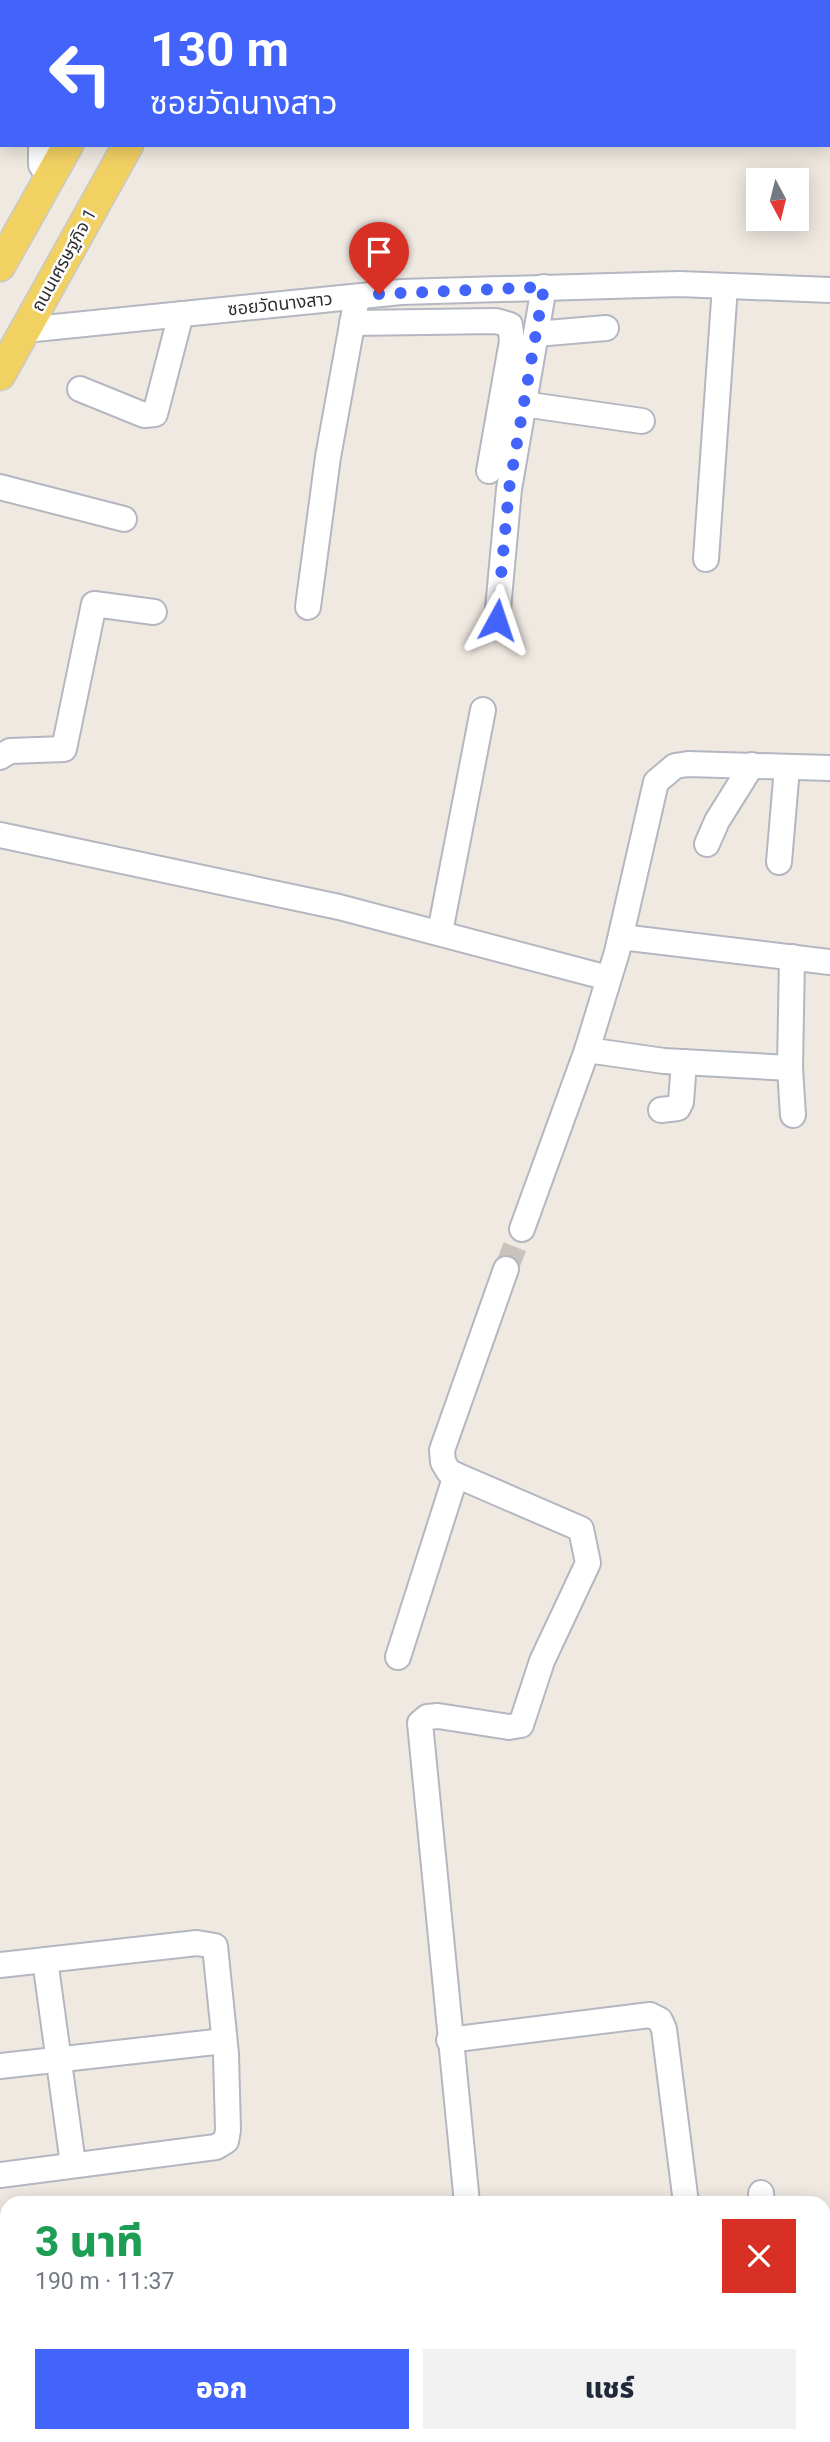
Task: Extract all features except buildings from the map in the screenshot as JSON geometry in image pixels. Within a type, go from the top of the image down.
[{"type":"main road","points":[[0,266],[67,147]]},
{"type":"main road","name":"ถนนเศรษฐกิจ 1","points":[[0,375],[127,147]]},
{"type":"street","points":[[41,147],[41,166],[50,178]]},
{"type":"street","points":[[706,559],[725,286]]},
{"type":"street","name":"ซอยวัดนางสาว","points":[[25,330],[356,297],[544,287],[725,286],[830,290]]},
{"type":"street","points":[[497,620],[509,489],[544,287]]},
{"type":"street","points":[[308,607],[328,457],[356,297]]},
{"type":"street","points":[[80,389],[144,415],[155,414],[181,314]]},
{"type":"street","points":[[352,323],[496,321],[510,325],[512,341],[489,471]]},
{"type":"street","points":[[536,334],[606,328]]},
{"type":"street","points":[[523,404],[642,421]]},
{"type":"street","points":[[0,487],[124,519]]},
{"type":"street","points":[[0,757],[10,751],[64,749],[94,604],[154,612]]},
{"type":"street","points":[[440,932],[482,710]]},
{"type":"street","points":[[708,844],[717,821],[752,765]]},
{"type":"street","points":[[522,1229],[587,1051],[621,937],[656,782],[675,766],[830,768]]},
{"type":"street","points":[[779,862],[787,768]]},
{"type":"street","points":[[0,835],[339,907],[608,978]]},
{"type":"street","points":[[621,937],[830,962]]},
{"type":"street","points":[[792,957],[790,1068],[793,1115]]},
{"type":"street","points":[[587,1051],[684,1062],[790,1068]]},
{"type":"street","points":[[661,1110],[678,1108],[681,1102],[684,1062]]},
{"type":"street","points":[[466,2196],[420,1723],[427,1717],[438,1716],[509,1727],[521,1725],[542,1661],[588,1563],[581,1529],[449,1472],[443,1462],[442,1450],[506,1269]]},
{"type":"street","points":[[398,1657],[456,1475]]},
{"type":"street","points":[[0,1965],[197,1943],[215,1946],[218,1953],[228,2130],[226,2141],[216,2147],[0,2175]]},
{"type":"street","points":[[45,1960],[73,2164]]},
{"type":"street","points":[[449,2040],[650,2015],[660,2020],[664,2029],[685,2196]]},
{"type":"street","points":[[0,2066],[224,2041]]},
{"type":"tunnel","points":[[506,1269],[522,1229]]},
{"type":"route","points":[[379,294],[544,287],[509,489],[497,620]]}]
